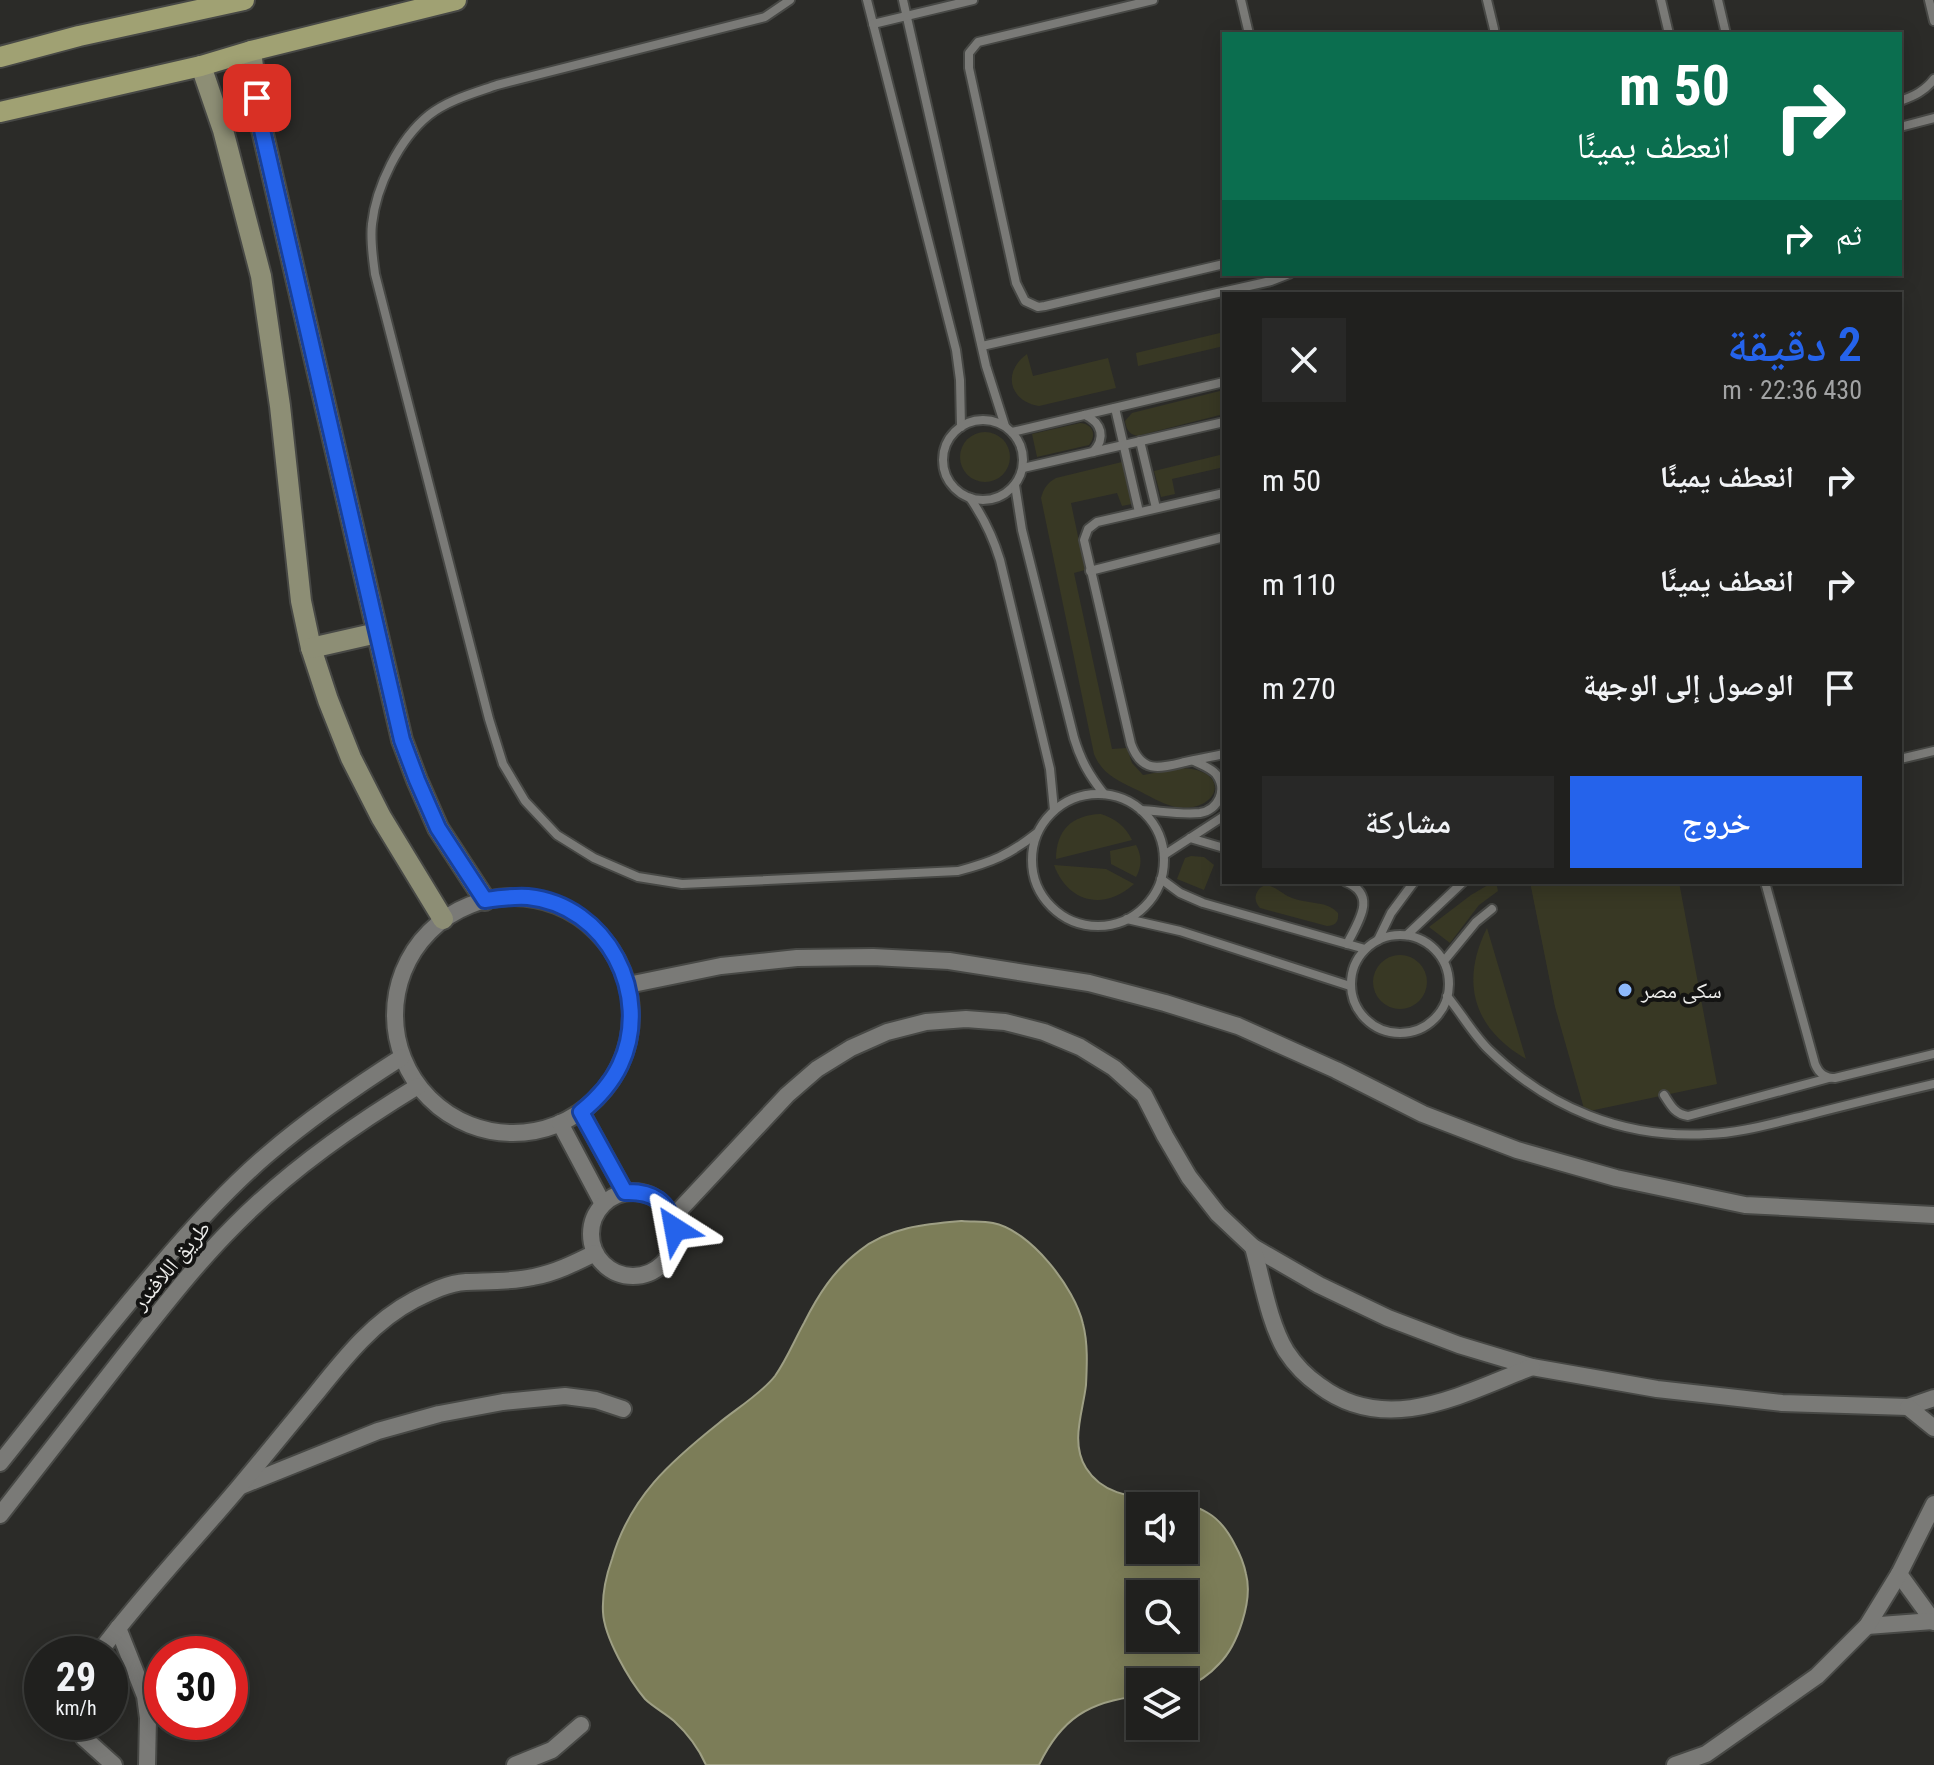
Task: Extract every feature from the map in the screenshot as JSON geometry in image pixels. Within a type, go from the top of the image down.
[{"type":"main road","points":[[0,57],[79,36],[244,0]]},
{"type":"main road","points":[[0,112],[201,66],[456,0]]},
{"type":"street","points":[[251,51],[260,121],[402,740],[438,828],[485,900]]},
{"type":"street","points":[[201,66],[223,130],[261,276],[280,406],[301,601],[311,648],[351,758],[381,817],[443,919]]},
{"type":"street","points":[[311,648],[377,633]]},
{"type":"street","points":[[508,896],[531,897],[574,913],[609,944],[628,985],[631,1026],[620,1066],[610,1083],[581,1112],[541,1130],[502,1133],[464,1123],[446,1113],[418,1086],[396,1039],[395,1000],[399,981],[416,947],[443,919],[463,907],[485,900],[508,896]]},
{"type":"street","points":[[628,985],[721,966],[797,958],[873,957],[949,961],[1063,978],[1150,999],[1238,1026],[1423,1114],[1517,1150],[1616,1178],[1745,1205],[1934,1215]]},
{"type":"street","points":[[673,1217],[787,1095],[817,1069],[851,1048],[887,1032],[926,1022],[966,1019],[1005,1022],[1044,1032],[1080,1047],[1114,1068],[1144,1095],[1189,1177],[1218,1214],[1253,1247],[1319,1285],[1388,1318],[1459,1345],[1532,1367],[1657,1389],[1782,1403],[1908,1407],[1934,1398]]},
{"type":"street","name":"طريق اللافندر","points":[[0,1463],[111,1323],[226,1193],[310,1119],[402,1057]]},
{"type":"street","name":"طريق اللافندر","points":[[0,1515],[162,1307],[232,1227],[320,1150],[418,1086]]},
{"type":"street","points":[[581,1112],[625,1192]]},
{"type":"street","points":[[560,1123],[603,1204]]},
{"type":"street","points":[[625,1192],[653,1196],[665,1205],[673,1217],[675,1240],[671,1251],[665,1261],[646,1274],[622,1275],[612,1270],[602,1263],[591,1244],[592,1222],[603,1204],[625,1192]]},
{"type":"street","points":[[1253,1247],[1273,1320],[1286,1350],[1306,1376],[1332,1396],[1362,1408],[1395,1411],[1427,1406],[1532,1367]]},
{"type":"street","points":[[112,1636],[240,1487],[341,1362],[388,1317],[437,1289],[463,1282],[532,1278],[565,1268],[595,1253]]},
{"type":"street","points":[[240,1487],[378,1431],[439,1414],[503,1402],[565,1396],[596,1400],[623,1409]]},
{"type":"street","points":[[1908,1407],[1934,1428]]},
{"type":"street","points":[[1675,1765],[1706,1754],[1783,1701],[1817,1676],[1867,1626],[1899,1574],[1934,1504]]},
{"type":"street","points":[[1899,1574],[1933,1622]]},
{"type":"street","points":[[1867,1626],[1933,1622]]},
{"type":"street","points":[[118,1628],[145,1696],[147,1765]]},
{"type":"street","points":[[515,1765],[552,1750],[581,1725]]},
{"type":"street","points":[[86,1740],[114,1765]]},
{"type":"lane","points":[[790,0],[765,17],[497,85],[461,97],[430,114],[408,135],[390,165],[372,222],[371,247],[375,274],[485,704],[503,764],[525,801],[557,835],[594,858],[638,877],[682,884],[958,871],[989,863],[1012,852],[1037,833]]},
{"type":"lane","points":[[867,0],[956,350],[961,427]]},
{"type":"lane","points":[[903,0],[991,386],[1008,429],[1020,443],[1023,455],[1023,468],[1015,485],[999,497],[970,498],[952,485],[943,465],[947,443],[961,427],[972,422],[994,421],[1008,429],[1084,415],[1222,382]]},
{"type":"lane","points":[[873,24],[973,0]]},
{"type":"lane","points":[[1153,0],[978,42],[969,53],[969,68],[1016,283],[1025,301],[1038,307],[1222,264]]},
{"type":"lane","points":[[1241,0],[1249,32]]},
{"type":"lane","points":[[1487,0],[1494,29]]},
{"type":"lane","points":[[1661,0],[1669,32]]},
{"type":"lane","points":[[1718,0],[1726,32]]},
{"type":"lane","points":[[1929,0],[1934,21]]},
{"type":"lane","points":[[1902,100],[1919,94],[1934,79]]},
{"type":"lane","points":[[1902,126],[1934,118]]},
{"type":"lane","points":[[1222,292],[1284,276]]},
{"type":"lane","points":[[982,346],[1222,292]]},
{"type":"lane","points":[[1115,408],[1139,512]]},
{"type":"lane","points":[[1084,415],[1096,422],[1101,434],[1098,447],[1093,452]]},
{"type":"lane","points":[[1023,468],[1222,422]]},
{"type":"lane","points":[[1140,441],[1156,508]]},
{"type":"lane","points":[[1015,485],[1022,530],[1074,738],[1080,758],[1104,794]]},
{"type":"lane","points":[[1222,493],[1097,522],[1088,529],[1084,540],[1131,744],[1137,758],[1157,768],[1222,754]]},
{"type":"lane","points":[[970,498],[983,517],[1000,560],[1050,769],[1054,810]]},
{"type":"lane","points":[[1090,571],[1222,538]]},
{"type":"lane","points":[[1902,759],[1934,751]]},
{"type":"lane","points":[[1141,810],[1200,813],[1215,806],[1220,799],[1221,782],[1211,770],[1194,760]]},
{"type":"lane","points":[[1104,794],[1124,799],[1153,823],[1164,855],[1161,879],[1142,909],[1127,919],[1107,925],[1087,925],[1068,919],[1051,907],[1039,892],[1032,872],[1032,852],[1037,833],[1054,810],[1078,797],[1104,794]]},
{"type":"lane","points":[[1164,855],[1222,817]]},
{"type":"lane","points":[[1190,838],[1222,847]]},
{"type":"lane","points":[[1161,879],[1192,899],[1365,949]]},
{"type":"lane","points":[[1347,944],[1362,913],[1364,899],[1357,887],[1350,884]]},
{"type":"lane","points":[[1378,940],[1391,913],[1413,884]]},
{"type":"lane","points":[[1407,935],[1461,884]]},
{"type":"lane","points":[[1766,884],[1815,1064],[1820,1073],[1830,1078]]},
{"type":"lane","points":[[1444,961],[1476,922],[1492,909]]},
{"type":"lane","points":[[1127,919],[1180,931],[1350,986]]},
{"type":"lane","points":[[1392,935],[1407,935],[1422,939],[1434,948],[1444,961],[1449,984],[1441,1010],[1431,1022],[1402,1033],[1373,1025],[1361,1015],[1350,986],[1356,960],[1365,949],[1392,935]]},
{"type":"lane","points":[[1447,996],[1485,1046],[1516,1075],[1550,1098],[1588,1116],[1628,1128],[1669,1135],[1710,1134],[1752,1128],[1934,1084]]},
{"type":"lane","points":[[1664,1095],[1674,1111],[1688,1116],[1934,1054]]},
{"type":"shaded area","points":[[1222,332],[1222,346],[1138,366],[1136,353]]},
{"type":"shaded area","points":[[1027,354],[1033,376],[1108,358],[1116,388],[1039,406],[1029,403],[1015,392],[1012,385],[1014,369]]},
{"type":"shaded area","points":[[1222,390],[1222,415],[1137,436],[1126,426],[1125,421],[1132,413]]},
{"type":"shaded area","points":[[1080,423],[1088,425],[1092,431],[1089,445],[1037,457],[1032,434]]},
{"type":"shaded area","points":[[985,432],[1002,440],[1010,457],[1002,474],[985,482],[968,474],[960,457],[968,440]]},
{"type":"shaded area","points":[[1222,454],[1222,467],[1172,479],[1175,494],[1161,497],[1154,471]]},
{"type":"shaded area","points":[[1122,462],[1132,504],[1122,506],[1117,493],[1071,503],[1085,570],[1074,573],[1112,749],[1127,748],[1132,763],[1143,775],[1180,768],[1204,773],[1212,779],[1214,793],[1209,800],[1189,808],[1165,804],[1116,779],[1101,767],[1094,754],[1041,498],[1046,486],[1056,478]]},
{"type":"shaded area","points":[[1101,814],[1120,824],[1132,840],[1056,859],[1059,840],[1068,826],[1082,817]]},
{"type":"shaded area","points":[[1136,845],[1140,861],[1136,877],[1111,864],[1110,851]]},
{"type":"shaded area","points":[[1204,857],[1214,865],[1204,890],[1177,879],[1185,858]]},
{"type":"shaded area","points":[[1054,865],[1106,869],[1134,884],[1111,898],[1088,899],[1068,888]]},
{"type":"shaded area","points":[[1490,884],[1496,884],[1498,891],[1479,905],[1450,943],[1429,927]]},
{"type":"shaded area","name":"سكى مصر","points":[[1530,884],[1679,884],[1717,1084],[1585,1112],[1555,1007]]},
{"type":"shaded area","points":[[1265,885],[1295,899],[1329,906],[1338,913],[1337,921],[1327,926],[1260,908],[1256,896]]},
{"type":"shaded area","points":[[1487,928],[1526,1059],[1494,1033],[1476,1002],[1474,967]]},
{"type":"shaded area","points":[[1400,955],[1419,963],[1427,982],[1419,1001],[1400,1009],[1381,1001],[1373,982],[1381,963]]},
{"type":"shaded area","points":[[962,1221],[993,1223],[1007,1228],[1036,1249],[1061,1278],[1078,1310],[1086,1339],[1086,1385],[1078,1437],[1081,1458],[1097,1481],[1126,1495],[1126,1564],[1198,1564],[1198,1508],[1208,1513],[1230,1536],[1246,1574],[1246,1609],[1238,1634],[1226,1656],[1198,1681],[1198,1668],[1126,1668],[1126,1698],[1091,1708],[1067,1724],[1039,1765],[706,1765],[684,1731],[639,1691],[618,1658],[608,1633],[603,1612],[604,1592],[620,1537],[641,1499],[668,1467],[775,1376],[821,1293],[850,1258],[882,1237],[921,1225]]},
{"type":"place","name":"سكى مصر","points":[[1625,990]]},
{"type":"route","points":[[257,98],[402,740],[438,828],[485,900],[508,896],[531,897],[553,903],[574,913],[609,944],[628,985],[631,1026],[620,1066],[610,1083],[581,1112],[625,1192],[653,1196],[665,1205],[673,1217],[675,1229]]}]
